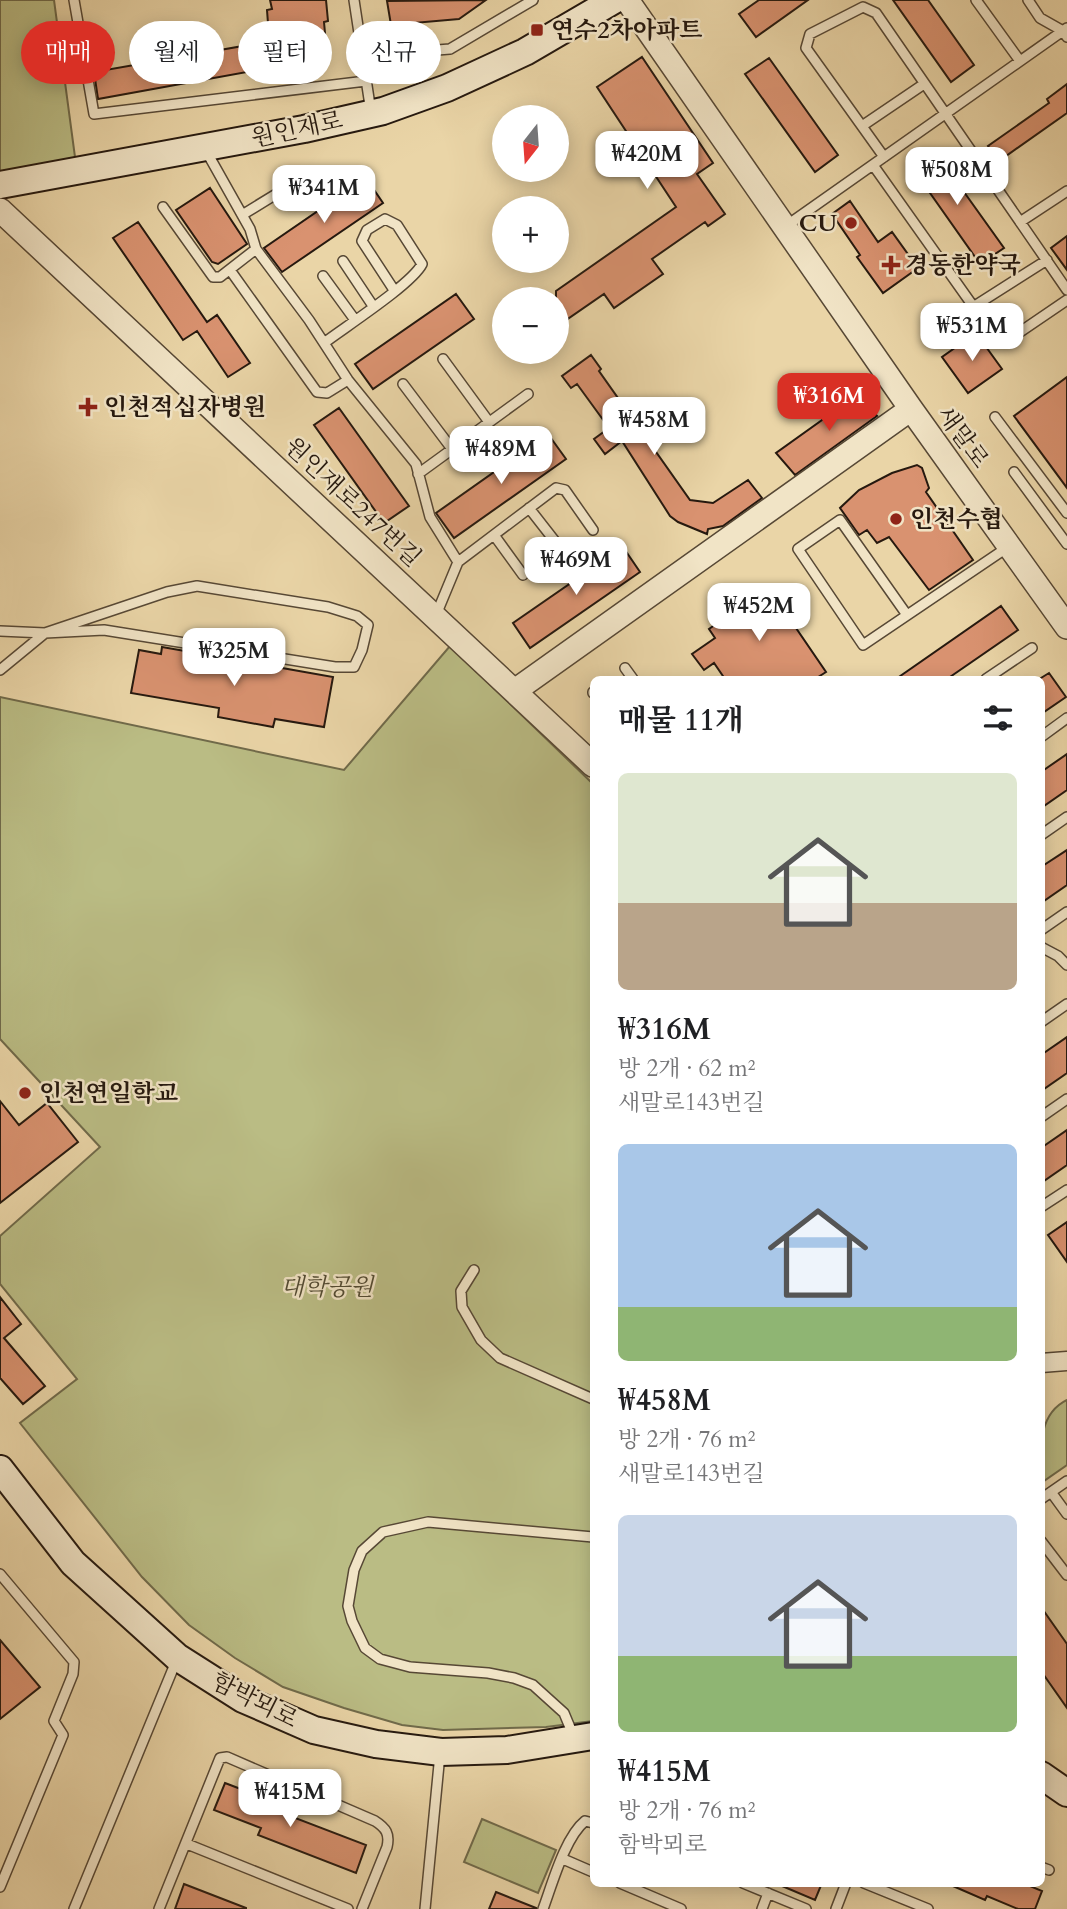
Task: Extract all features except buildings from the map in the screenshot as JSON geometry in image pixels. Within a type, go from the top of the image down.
[{"type":"main road","name":"원인재로","points":[[0,186],[371,114],[447,88],[525,52],[614,0]]},
{"type":"main road","name":"함박뫼로","points":[[0,1469],[73,1563],[177,1657],[243,1699],[314,1730],[376,1744],[441,1752],[507,1750],[584,1737]]},
{"type":"main road","points":[[1045,1778],[1067,1793]]},
{"type":"street","name":"새말로","points":[[627,0],[911,409],[1009,546],[1064,615]]},
{"type":"street","name":"원인재로247번길","points":[[0,210],[590,762]]},
{"type":"street","points":[[516,690],[911,409]]},
{"type":"street","points":[[1045,1363],[1067,1361]]},
{"type":"lane","points":[[74,0],[94,114],[346,83]]},
{"type":"lane","points":[[354,0],[357,21]]},
{"type":"lane","points":[[441,50],[450,49],[533,0]]},
{"type":"lane","points":[[976,0],[1020,61]]},
{"type":"lane","points":[[785,227],[1020,61],[1066,32],[1040,18],[1028,0]]},
{"type":"lane","points":[[884,157],[806,48],[810,34],[863,7],[876,13],[1067,290]]},
{"type":"lane","points":[[366,84],[371,114]]},
{"type":"lane","points":[[862,126],[924,84]]},
{"type":"lane","points":[[204,148],[250,229],[256,248],[348,380],[416,464],[430,517],[458,562]]},
{"type":"lane","points":[[873,165],[990,330],[1006,336],[1017,334],[1067,300]]},
{"type":"lane","points":[[242,215],[291,185]]},
{"type":"lane","points":[[1020,222],[1067,191]]},
{"type":"lane","points":[[163,207],[213,277],[220,277],[256,248]]},
{"type":"lane","points":[[324,343],[418,273],[422,264],[397,225],[385,219],[367,230],[362,241],[394,290]]},
{"type":"lane","points":[[973,307],[1047,260]]},
{"type":"lane","points":[[343,261],[373,306]]},
{"type":"lane","points":[[230,270],[317,392],[327,393],[348,380]]},
{"type":"lane","points":[[323,276],[355,320]]},
{"type":"lane","points":[[443,359],[489,422]]},
{"type":"lane","points":[[403,384],[452,449]]},
{"type":"lane","points":[[418,474],[528,394]]},
{"type":"lane","points":[[995,417],[1067,513]]},
{"type":"lane","points":[[1014,472],[1067,544]]},
{"type":"lane","points":[[436,616],[458,562],[556,488],[565,490],[593,530]]},
{"type":"lane","points":[[529,508],[562,549]]},
{"type":"lane","points":[[907,615],[840,520],[798,549],[863,645],[1009,546]]},
{"type":"lane","points":[[494,534],[523,575]]},
{"type":"lane","points":[[0,631],[45,633],[104,630],[335,667],[354,667],[362,650],[368,625],[357,615],[328,607],[197,586],[167,592],[45,633],[0,670]]},
{"type":"lane","points":[[990,676],[1031,648]]},
{"type":"lane","points":[[625,668],[632,676]]},
{"type":"lane","points":[[1045,734],[1067,718]]},
{"type":"lane","points":[[1045,832],[1067,817]]},
{"type":"lane","points":[[1045,927],[1067,912]]},
{"type":"lane","points":[[1045,949],[1067,965]]},
{"type":"lane","points":[[1045,1019],[1067,1004]]},
{"type":"lane","points":[[1045,1114],[1067,1099]]},
{"type":"lane","points":[[1045,1204],[1067,1190]]},
{"type":"lane","points":[[474,1270],[461,1291],[462,1307],[481,1340],[500,1358],[590,1398]]},
{"type":"lane","points":[[1045,1496],[1067,1481]]},
{"type":"lane","points":[[1051,1492],[1067,1514]]},
{"type":"lane","points":[[584,1737],[564,1713],[533,1685],[488,1672],[410,1667],[380,1659],[365,1648],[348,1606],[354,1570],[362,1551],[383,1532],[428,1522],[590,1537]]},
{"type":"lane","points":[[1045,1546],[1067,1575]]},
{"type":"lane","points":[[0,1574],[74,1662],[73,1674],[54,1721],[63,1735],[0,1887]]},
{"type":"lane","points":[[74,1909],[177,1657]]},
{"type":"lane","points":[[425,1909],[441,1752]]},
{"type":"lane","points":[[159,1909],[220,1758],[228,1757],[375,1821],[384,1828],[389,1838],[387,1847],[362,1909]]},
{"type":"lane","points":[[542,1909],[578,1827],[585,1821],[590,1822]]},
{"type":"lane","points":[[187,1844],[348,1909]]},
{"type":"lane","points":[[563,1859],[590,1871]]},
{"type":"lane","points":[[629,1887],[681,1909]]},
{"type":"lane","points":[[752,1887],[806,1909]]},
{"type":"lane","points":[[836,1909],[844,1887]]},
{"type":"lane","points":[[874,1887],[928,1909]]},
{"type":"lane","points":[[762,1909],[768,1894]]},
{"type":"green space","points":[[0,0],[54,0],[57,21],[21,21],[21,84],[65,84],[77,172],[0,186]]},
{"type":"green space","name":"대학공원","points":[[450,646],[590,781],[590,1721],[546,1727],[443,1730],[402,1725],[283,1687],[235,1658],[189,1625],[142,1577],[20,1423],[77,1379],[0,1284],[0,1236],[100,1147],[0,1039],[0,697],[344,770]]},
{"type":"green space","points":[[1067,1400],[1067,1465],[1045,1480],[1045,1425],[1057,1407]]},
{"type":"green space","points":[[482,1819],[556,1850],[538,1893],[464,1862]]},
{"type":"place","name":"연수2차아파트","points":[[537,30]]},
{"type":"place","name":"CU","points":[[851,223]]},
{"type":"place","name":"경동한약국","points":[[891,265]]},
{"type":"place","name":"인천적십자병원","points":[[88,407]]},
{"type":"place","name":"인천수협","points":[[896,519]]},
{"type":"place","name":"인천연일학교","points":[[25,1093]]}]
